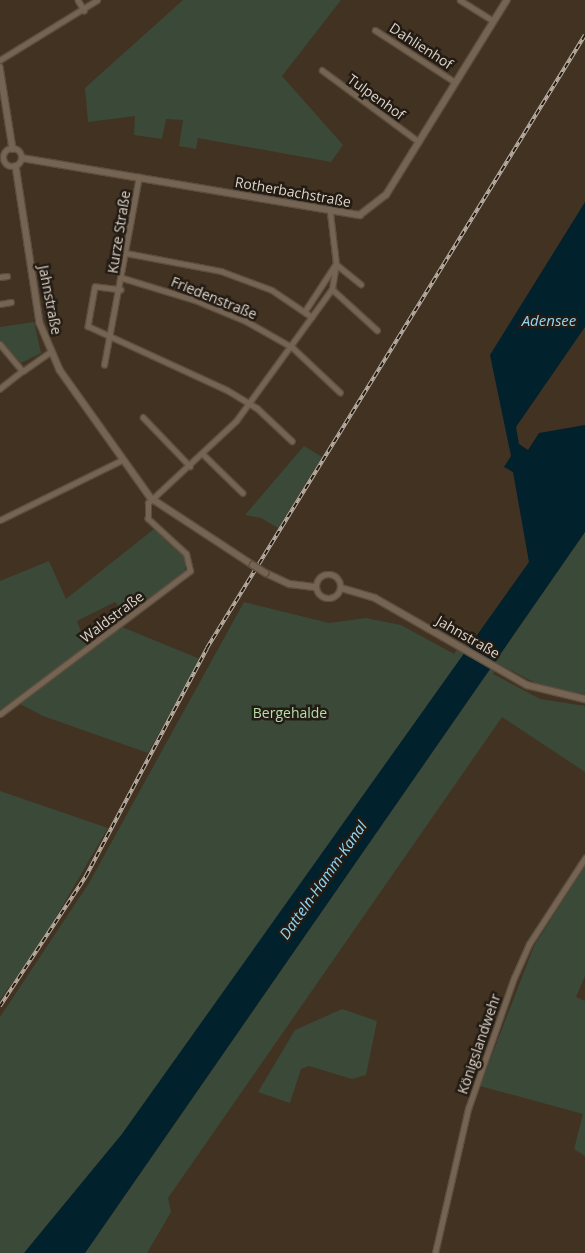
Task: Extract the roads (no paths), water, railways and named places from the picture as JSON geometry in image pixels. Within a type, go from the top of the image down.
[{"type":"main road","name":"Rotherbachstraße","points":[[22,158],[354,216],[376,206],[507,0]]},
{"type":"main road","points":[[0,67],[13,149],[22,158],[16,166],[2,157],[13,149]]},
{"type":"main road","name":"Jahnstraße","points":[[16,166],[40,323],[50,352],[122,460],[151,498],[266,573],[290,584],[316,588]]},
{"type":"main road","points":[[331,575],[341,588],[335,598],[327,600],[316,588],[320,578],[331,575]]},
{"type":"main road","name":"Jahnstraße","points":[[341,588],[375,598],[497,669],[544,692],[585,699]]},
{"type":"street","points":[[78,0],[84,10]]},
{"type":"street","points":[[0,60],[84,10],[97,0]]},
{"type":"street","points":[[460,0],[493,21]]},
{"type":"street","name":"Dahlienhof","points":[[375,30],[456,82]]},
{"type":"street","name":"Tulpenhof","points":[[322,70],[418,141]]},
{"type":"street","name":"Kurze Straße","points":[[104,364],[112,337],[121,290],[139,177]]},
{"type":"street","points":[[151,498],[204,455],[251,404],[332,289],[336,264],[330,213]]},
{"type":"street","points":[[126,253],[221,272],[272,290],[312,317]]},
{"type":"street","points":[[336,264],[361,284]]},
{"type":"street","points":[[304,311],[336,264]]},
{"type":"street","points":[[0,277],[7,276]]},
{"type":"street","name":"Friedenstraße","points":[[123,278],[221,310],[292,347],[340,392]]},
{"type":"street","name":"Kurze Straße","points":[[112,337],[88,326],[92,290],[99,286],[121,290]]},
{"type":"street","points":[[332,289],[377,330]]},
{"type":"street","points":[[0,304],[11,302]]},
{"type":"street","points":[[112,337],[251,404],[292,441]]},
{"type":"street","points":[[0,344],[23,371]]},
{"type":"street","points":[[0,389],[50,352]]},
{"type":"street","points":[[143,417],[190,466]]},
{"type":"street","points":[[204,455],[242,493]]},
{"type":"street","points":[[0,520],[122,460]]},
{"type":"street","name":"Waldstraße","points":[[0,714],[190,571],[186,554],[158,528],[146,512],[151,498]]},
{"type":"street","name":"Königslandwehr","points":[[435,1253],[468,1109],[514,978],[534,936],[585,858]]},
{"type":"water","points":[[585,202],[585,327],[516,427],[519,444],[528,450],[539,433],[585,425],[585,532],[85,1253],[24,1253],[122,1134],[529,562],[513,472],[504,467],[511,456],[490,355]]},
{"type":"railway","points":[[0,1006],[86,876],[207,648],[585,35]]},
{"type":"water label","name":"Adensee","points":[[549,321]]},
{"type":"water label","name":"Datteln-Hamm-Kanal","points":[[323,880]]},
{"type":"park label","name":"Bergehalde","points":[[290,713]]}]
